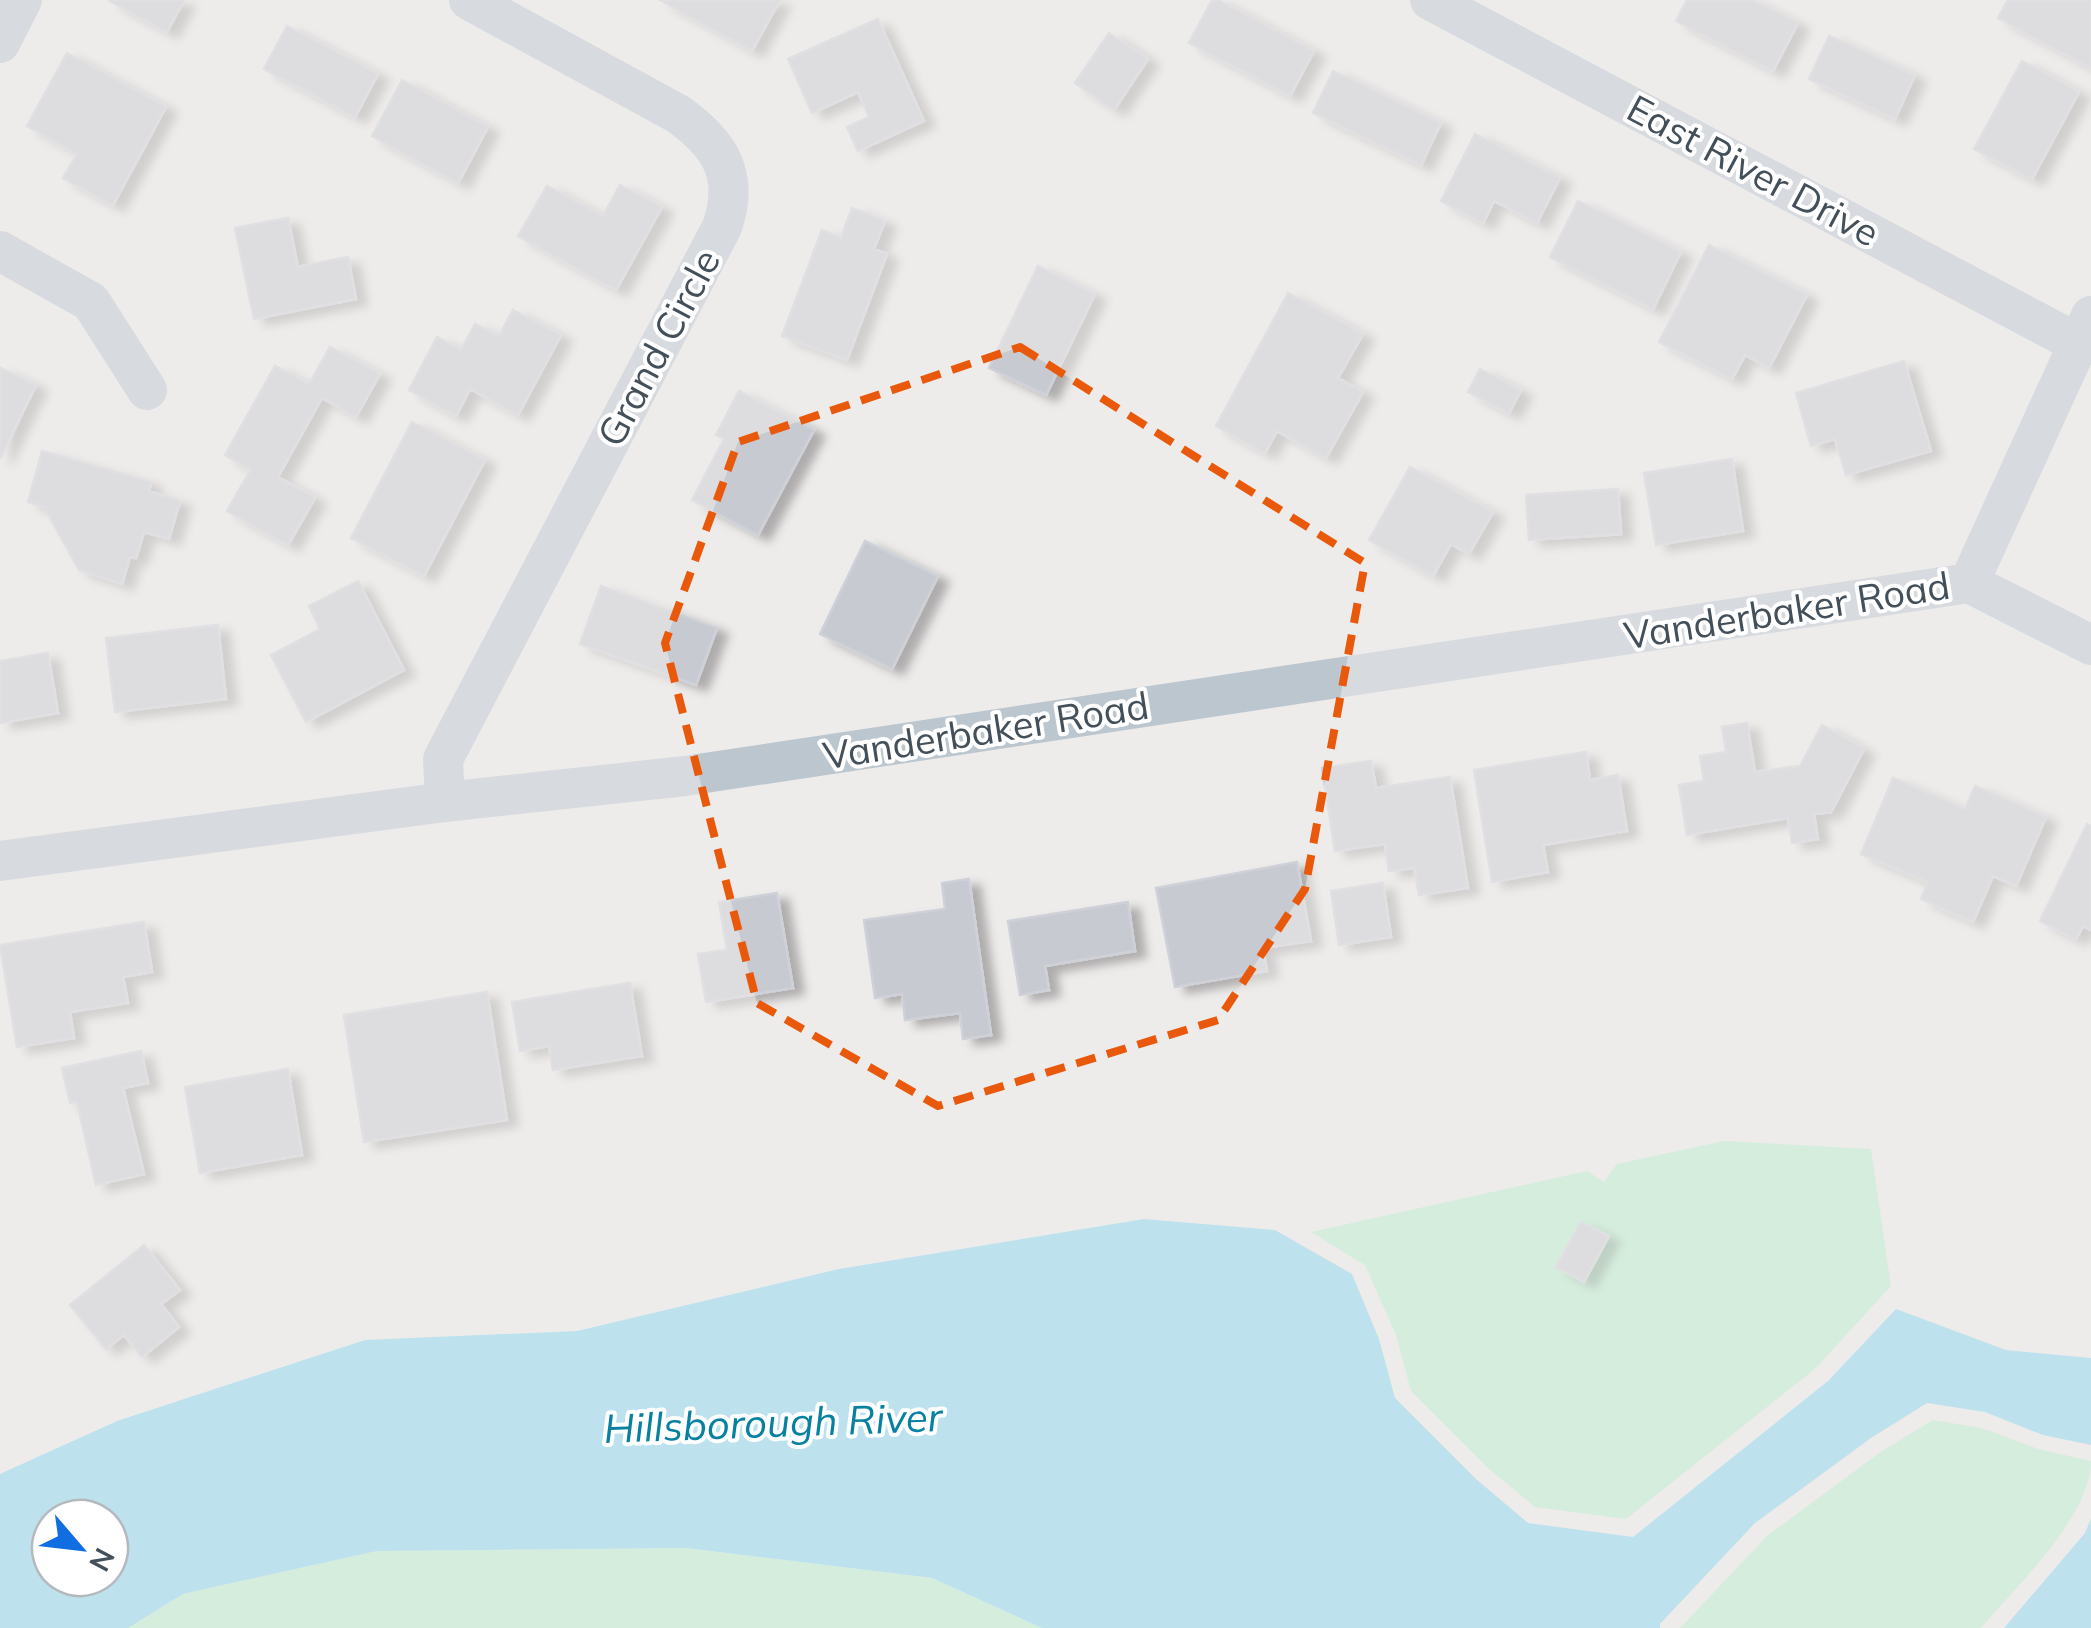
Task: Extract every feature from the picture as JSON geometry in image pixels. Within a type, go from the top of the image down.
[{"type":"street","points":[[0,43],[22,0]]},
{"type":"street","name":"Grand Circle","points":[[445,802],[443,759],[722,227],[728,198],[728,181],[716,148],[693,124],[469,0]]},
{"type":"street","name":"East River Drive","points":[[1430,0],[2084,330]]},
{"type":"street","points":[[0,251],[91,302],[147,390]]},
{"type":"street","points":[[2084,330],[1969,583],[2091,645]]},
{"type":"street","name":"Vanderbaker Road","points":[[0,861],[445,802],[685,776],[1969,583]]},
{"type":"highlighted area","points":[[1020,347],[1365,563],[1305,889],[1218,1020],[938,1106],[757,1003],[665,643],[738,442]]},
{"type":"green space","points":[[1724,1141],[1871,1149],[1891,1286],[1815,1369],[1626,1519],[1535,1507],[1488,1468],[1411,1391],[1396,1335],[1365,1265],[1311,1232],[1587,1171],[1604,1182],[1617,1164]]},
{"type":"green space","points":[[1933,1420],[1982,1428],[2038,1449],[2091,1461],[2079,1505],[2065,1527],[1981,1628],[1680,1628],[1767,1536],[1882,1451]]},
{"type":"green space","points":[[686,1548],[932,1578],[1042,1628],[128,1628],[183,1594],[377,1551]]},
{"type":"water","name":"Hillsborough River","points":[[1144,1219],[1275,1230],[1352,1274],[1379,1339],[1395,1398],[1476,1479],[1528,1523],[1633,1537],[1828,1381],[1896,1309],[2006,1350],[2091,1358],[2091,1445],[2043,1435],[1985,1412],[1927,1403],[1871,1438],[1755,1523],[1660,1628],[1042,1628],[932,1578],[686,1548],[377,1551],[183,1594],[128,1628],[0,1628],[0,1474],[117,1421],[365,1340],[577,1331],[839,1269]]},
{"type":"water","points":[[2091,1519],[2091,1628],[2004,1628],[2085,1533]]},
{"type":"building","points":[[108,0],[184,0],[167,32]]},
{"type":"building","points":[[660,0],[780,0],[752,51]]},
{"type":"building","points":[[1212,0],[1314,51],[1290,96],[1189,43]]},
{"type":"building","points":[[1687,0],[1752,0],[1798,23],[1773,71],[1676,21]]},
{"type":"building","points":[[2008,0],[2091,0],[2091,68],[1998,18]]},
{"type":"building","points":[[878,19],[924,121],[858,151],[847,127],[869,117],[858,92],[812,113],[788,59]]},
{"type":"building","points":[[287,26],[378,74],[355,117],[264,69]]},
{"type":"building","points":[[1109,33],[1148,59],[1114,110],[1075,83]]},
{"type":"building","points":[[1829,36],[1915,75],[1895,119],[1809,79]]},
{"type":"building","points":[[67,53],[166,107],[113,205],[63,178],[77,154],[27,126]]},
{"type":"building","points":[[2022,61],[2079,92],[2032,179],[1974,149]]},
{"type":"building","points":[[1333,71],[1441,123],[1421,165],[1313,113]]},
{"type":"building","points":[[402,80],[488,127],[458,183],[372,136]]},
{"type":"building","points":[[1475,134],[1560,178],[1537,223],[1494,201],[1483,223],[1441,201]]},
{"type":"building","points":[[620,185],[662,207],[616,290],[518,236],[547,186],[603,216]]},
{"type":"building","points":[[1578,201],[1681,252],[1653,309],[1550,257]]},
{"type":"building","points":[[852,208],[885,221],[874,249],[887,254],[847,360],[782,336],[822,230],[841,238]]},
{"type":"building","points":[[288,218],[298,267],[348,257],[356,299],[254,319],[235,228]]},
{"type":"building","points":[[1709,245],[1807,295],[1769,368],[1745,355],[1732,379],[1659,342]]},
{"type":"building","points":[[1038,266],[1095,294],[1046,395],[989,368]]},
{"type":"building","points":[[1288,293],[1363,334],[1338,378],[1363,392],[1326,458],[1277,431],[1265,453],[1216,426]]},
{"type":"building","points":[[513,310],[561,335],[518,415],[470,389],[456,416],[409,390],[437,337],[461,350],[475,324],[499,336]]},
{"type":"building","points":[[330,347],[380,374],[356,417],[322,398],[278,477],[315,498],[288,545],[227,511],[251,469],[225,455],[275,366],[309,384]]},
{"type":"building","points":[[1904,361],[1931,451],[1846,475],[1835,439],[1811,446],[1796,393]]},
{"type":"building","points":[[0,368],[36,385],[0,459]]},
{"type":"building","points":[[1480,369],[1521,390],[1509,413],[1468,392]]},
{"type":"building","points":[[739,391],[814,430],[758,535],[692,500],[724,439],[716,435]]},
{"type":"building","points":[[412,422],[485,460],[424,576],[351,538]]},
{"type":"building","points":[[42,451],[151,482],[149,491],[180,501],[169,539],[144,532],[136,558],[130,557],[122,584],[79,570],[44,507],[28,502]]},
{"type":"building","points":[[1732,459],[1743,531],[1656,545],[1644,473]]},
{"type":"building","points":[[1410,467],[1493,512],[1469,554],[1451,544],[1433,576],[1369,540]]},
{"type":"building","points":[[1618,489],[1621,534],[1529,540],[1526,495]]},
{"type":"building","points":[[865,541],[938,576],[892,669],[820,634]]},
{"type":"building","points":[[358,581],[404,670],[306,722],[271,655],[320,629],[309,606]]},
{"type":"building","points":[[601,586],[717,628],[696,685],[580,644]]},
{"type":"building","points":[[218,625],[226,699],[115,712],[106,638]]},
{"type":"building","points":[[48,653],[58,713],[0,723],[0,661]]},
{"type":"building","points":[[1747,723],[1755,772],[1800,766],[1822,725],[1864,749],[1831,812],[1814,814],[1818,839],[1792,843],[1788,818],[1687,835],[1679,785],[1704,781],[1700,756],[1726,752],[1722,727]]},
{"type":"building","points":[[1586,752],[1590,780],[1618,775],[1627,831],[1543,845],[1548,872],[1492,882],[1474,770]]},
{"type":"building","points":[[1371,761],[1376,788],[1450,777],[1468,888],[1419,895],[1414,868],[1389,871],[1385,844],[1335,851],[1322,768]]},
{"type":"building","points":[[1893,778],[1965,809],[1975,786],[2046,817],[2016,886],[1993,876],[1973,922],[1921,899],[1928,882],[1861,854]]},
{"type":"building","points":[[2087,824],[2091,826],[2091,930],[2083,926],[2076,939],[2040,921]]},
{"type":"building","points":[[1297,862],[1311,941],[1263,948],[1267,971],[1175,987],[1156,888]]},
{"type":"building","points":[[969,879],[991,1035],[963,1039],[960,1013],[905,1020],[902,994],[875,998],[864,920],[945,909],[942,883]]},
{"type":"building","points":[[1383,883],[1391,937],[1339,945],[1331,891]]},
{"type":"building","points":[[777,893],[793,988],[706,1002],[698,954],[727,950],[719,902]]},
{"type":"building","points":[[1128,902],[1135,951],[1045,966],[1049,990],[1020,995],[1008,921]]},
{"type":"building","points":[[144,922],[152,972],[123,977],[128,1003],[70,1012],[74,1038],[17,1047],[0,945]]},
{"type":"building","points":[[630,983],[642,1056],[553,1070],[549,1046],[520,1051],[512,1002]]},
{"type":"building","points":[[487,992],[507,1120],[364,1142],[344,1015]]},
{"type":"building","points":[[141,1051],[148,1083],[123,1088],[144,1174],[96,1185],[77,1102],[70,1103],[62,1068]]},
{"type":"building","points":[[288,1069],[302,1155],[200,1173],[185,1087]]},
{"type":"building","points":[[1581,1222],[1609,1236],[1584,1282],[1556,1267]]},
{"type":"building","points":[[144,1245],[180,1290],[161,1304],[179,1327],[142,1357],[124,1335],[106,1349],[70,1305]]}]
